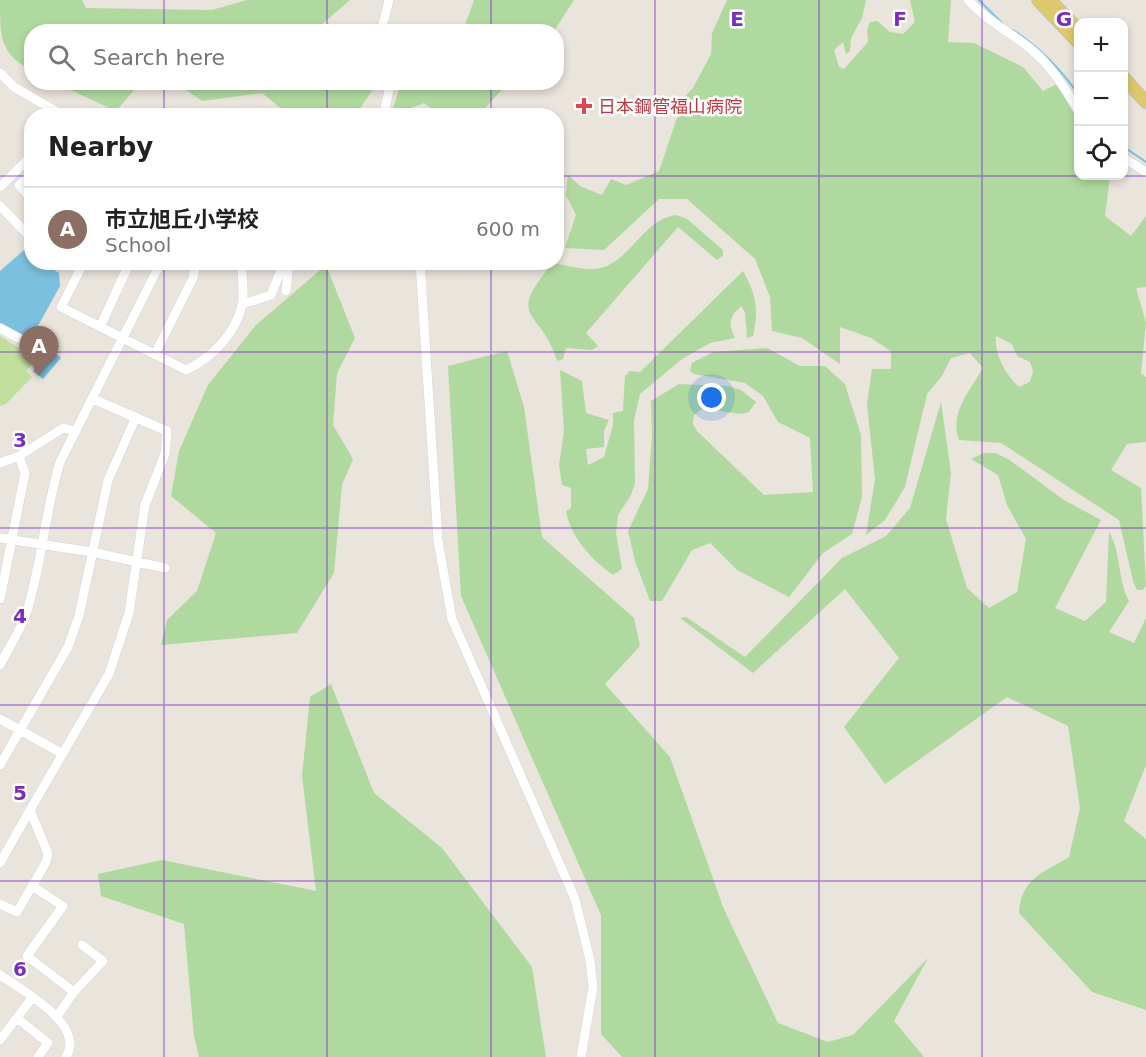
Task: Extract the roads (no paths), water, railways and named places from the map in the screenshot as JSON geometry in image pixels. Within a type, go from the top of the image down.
[{"type":"main road","points":[[1038,0],[1074,38]]},
{"type":"main road","points":[[1050,0],[1074,26]]},
{"type":"main road","points":[[1128,82],[1146,102]]},
{"type":"main road","points":[[1128,94],[1146,113]]},
{"type":"street","points":[[383,24],[389,0]]},
{"type":"street","points":[[968,0],[984,18],[1032,50],[1051,68],[1074,104]]},
{"type":"street","points":[[0,73],[14,87],[50,108]]},
{"type":"street","points":[[385,108],[389,90]]},
{"type":"street","points":[[1128,161],[1146,172]]},
{"type":"street","points":[[0,187],[24,163]]},
{"type":"street","points":[[0,206],[24,231]]},
{"type":"street","points":[[80,270],[61,307],[186,370],[201,363],[216,350],[231,330],[243,304],[241,270]]},
{"type":"street","points":[[100,327],[126,270]]},
{"type":"street","points":[[0,664],[26,614],[35,584],[40,546],[60,462],[157,270]]},
{"type":"street","points":[[155,354],[193,278],[194,270]]},
{"type":"street","points":[[243,304],[270,295],[281,270]]},
{"type":"street","points":[[286,291],[288,270]]},
{"type":"street","points":[[421,270],[438,541],[452,619],[575,899],[590,960],[593,987],[581,1057]]},
{"type":"street","points":[[0,328],[22,340],[48,338]]},
{"type":"street","points":[[0,863],[109,674],[129,613],[145,505],[165,454],[167,431],[93,399]]},
{"type":"street","points":[[0,765],[68,647],[79,616],[108,480],[136,417]]},
{"type":"street","points":[[0,462],[19,456],[63,428],[75,431]]},
{"type":"street","points":[[0,599],[25,473],[19,456]]},
{"type":"street","points":[[0,538],[40,546],[92,552],[165,568]]},
{"type":"street","points":[[0,719],[63,754]]},
{"type":"street","points":[[0,904],[17,912],[45,864],[48,854],[30,810]]},
{"type":"street","points":[[32,886],[63,906],[27,956],[74,992]]},
{"type":"street","points":[[57,1016],[74,992],[103,961],[82,945]]},
{"type":"street","points":[[0,975],[57,1016],[67,1029],[70,1041],[66,1057]]},
{"type":"street","points":[[0,1040],[32,998]]},
{"type":"street","points":[[17,1018],[48,1043],[38,1057]]},
{"type":"water","points":[[24,250],[24,270],[54,270],[59,273],[60,286],[33,335],[23,336],[0,323],[0,271]]},
{"type":"water","points":[[51,349],[61,358],[43,379],[33,371]]},
{"type":"waterway","points":[[979,0],[1003,24]]},
{"type":"waterway","points":[[1013,30],[1049,59],[1074,89]]},
{"type":"waterway","points":[[1128,150],[1146,162]]},
{"type":"place","name":"日本鋼管福山病院","points":[[584,106]]},
{"type":"place","name":"市立旭丘小学校","points":[[39,376]]}]
